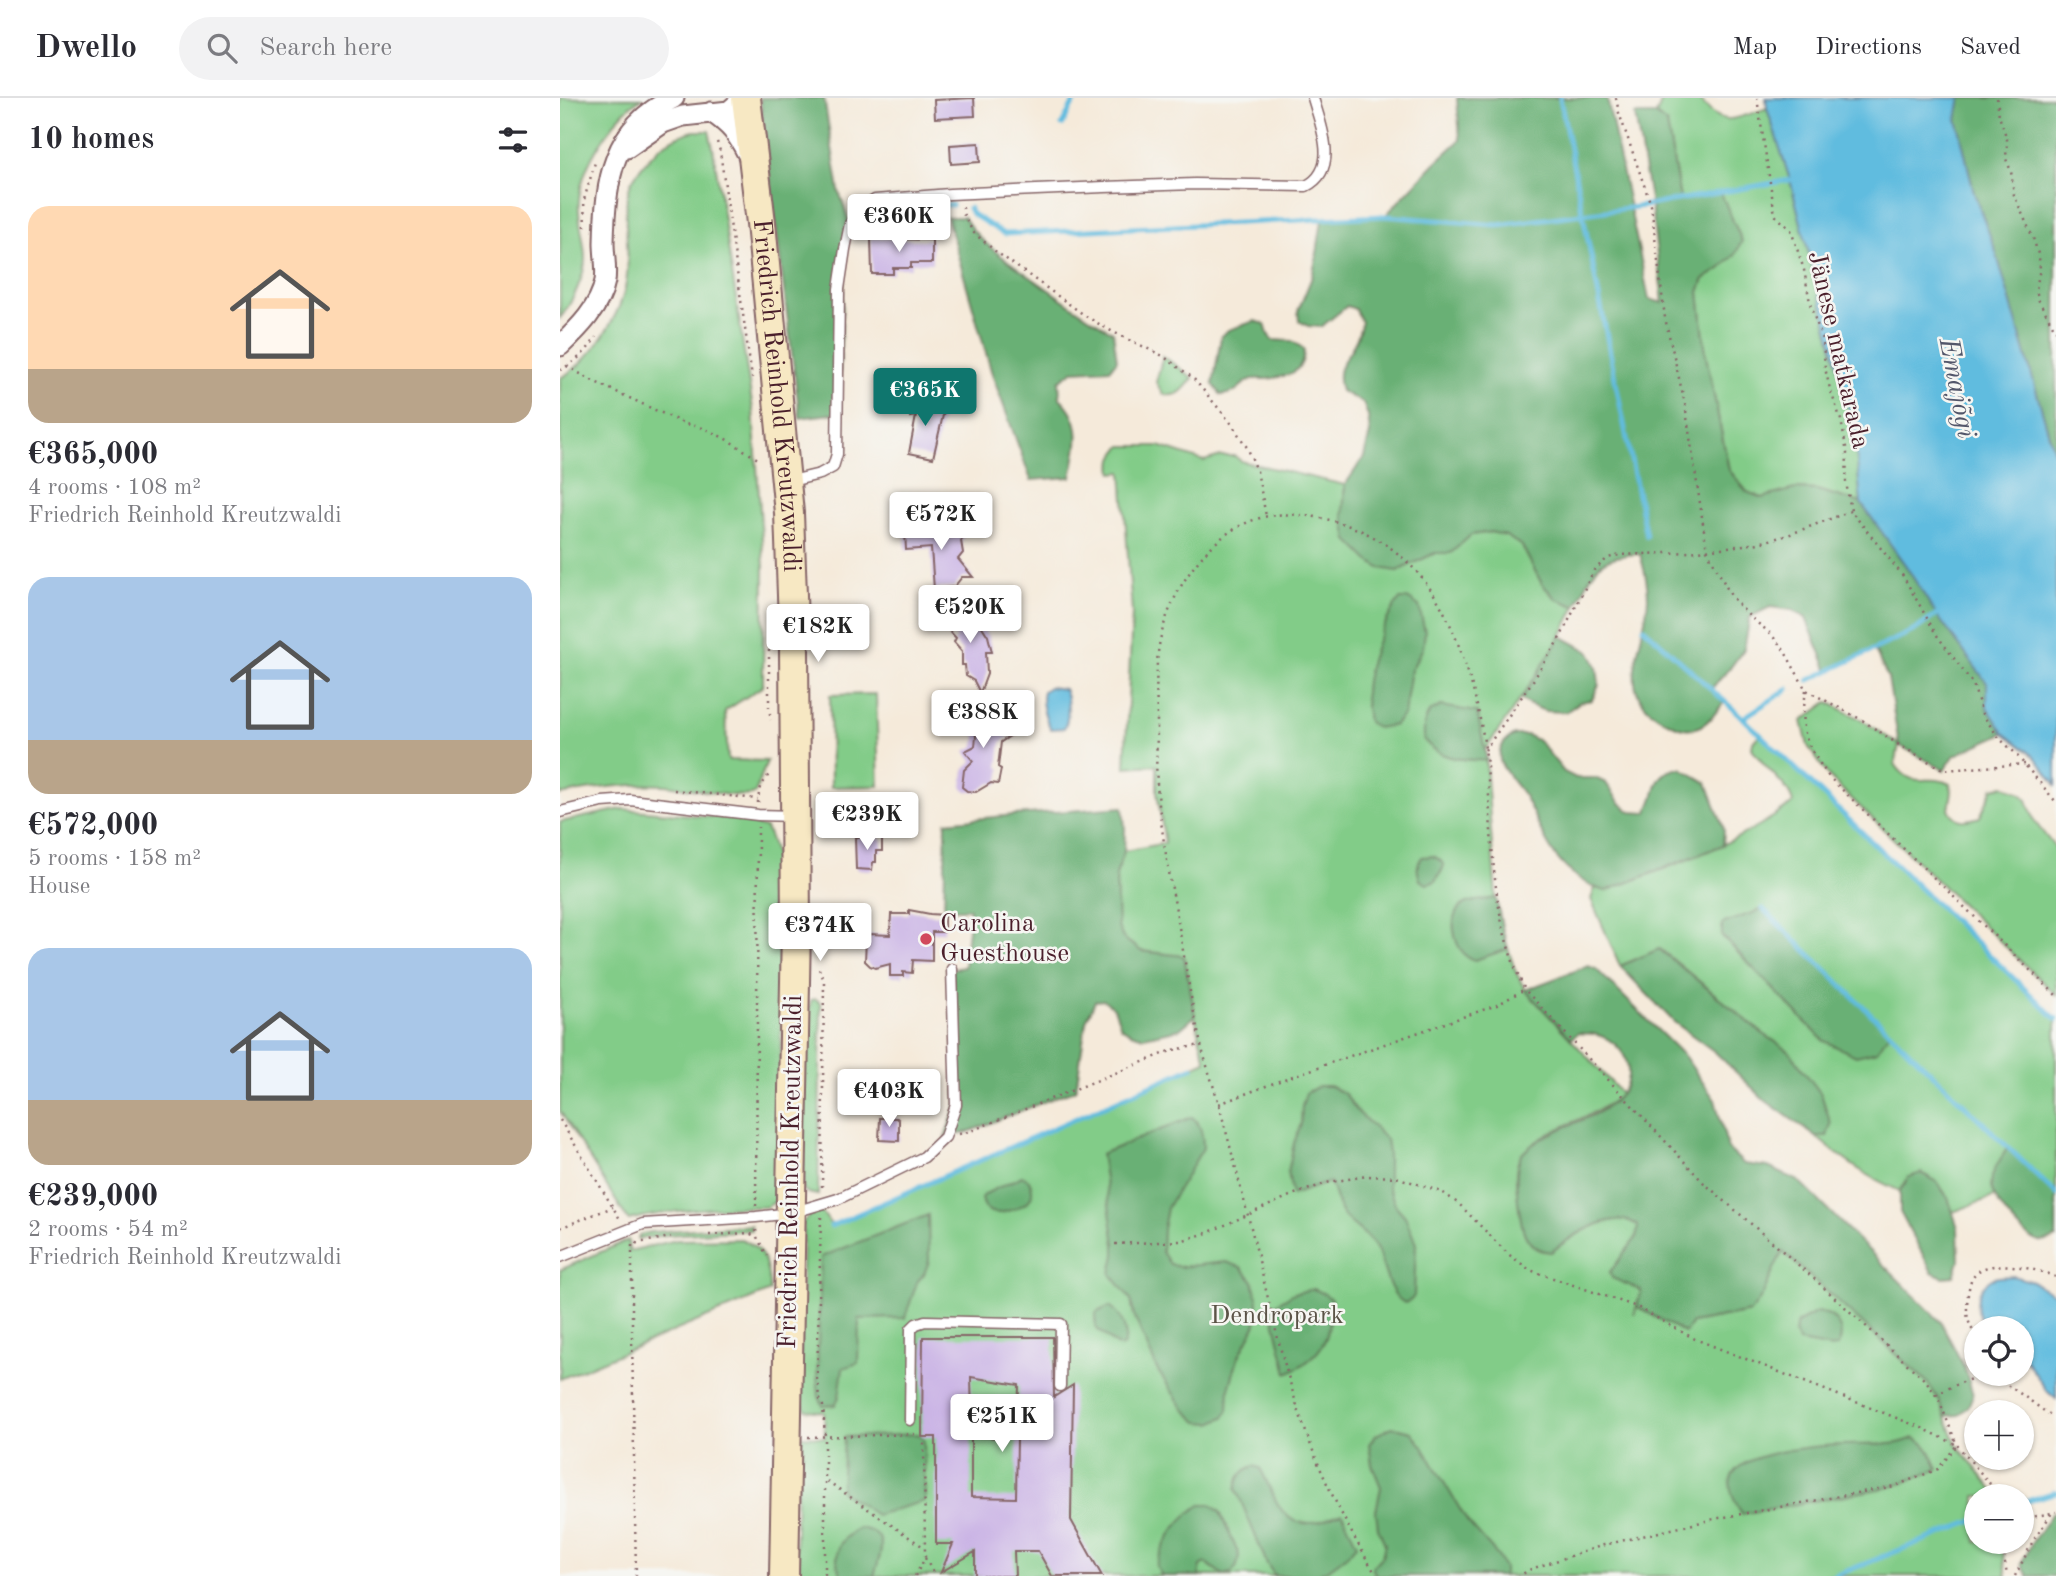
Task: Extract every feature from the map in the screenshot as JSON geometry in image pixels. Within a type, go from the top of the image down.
[{"type":"main road","name":"Friedrich Reinhold Kreutzwaldi","points":[[745,98],[789,513],[794,650],[796,899],[784,1576]]},
{"type":"street","points":[[560,346],[579,328],[593,309],[605,281],[608,182],[620,146],[635,125],[659,104],[674,98]]},
{"type":"street","points":[[616,158],[663,123],[684,116],[729,111],[745,98]]},
{"type":"street","points":[[711,113],[738,135],[754,167]]},
{"type":"lane","points":[[786,482],[820,474],[833,467],[837,454],[839,289],[850,224],[864,207],[875,200],[961,193],[1195,184],[1306,186],[1323,172],[1326,155],[1313,98]]},
{"type":"lane","points":[[560,812],[630,800],[795,816]]},
{"type":"lane","points":[[796,899],[808,940]]},
{"type":"lane","points":[[560,1257],[643,1224],[791,1213],[838,1199],[924,1157],[945,1137],[957,1105],[952,969]]},
{"type":"lane","points":[[794,1026],[807,998]]},
{"type":"lane","points":[[910,1420],[911,1329],[925,1321],[1061,1324],[1060,1386]]},
{"type":"path","points":[[1616,98],[1651,205],[1665,318],[1685,404],[1707,550],[1731,596],[1784,650],[1806,690],[1863,720],[1899,745],[1944,770],[2025,764]]},
{"type":"path","name":"Jänese matkarada","points":[[1757,98],[1775,215],[1791,230],[1804,270],[1811,308],[1823,340],[1825,368],[1838,407],[1847,453],[1846,482],[1851,511]]},
{"type":"path","points":[[1997,98],[2007,139],[2006,159],[2011,171],[2014,195],[2039,257],[2036,290],[2039,301],[2056,331]]},
{"type":"path","points":[[711,113],[712,127],[720,151],[754,387]]},
{"type":"path","points":[[961,193],[964,217],[974,233],[995,251],[1087,317],[1163,356],[1193,378],[1231,423],[1248,449],[1256,471],[1266,517]]},
{"type":"path","points":[[560,370],[592,344],[598,334]]},
{"type":"path","points":[[567,366],[590,380],[685,425],[699,426],[764,464],[762,450]]},
{"type":"path","points":[[1485,750],[1561,636],[1600,563],[1619,555],[1707,550],[1759,543],[1851,511],[1903,576],[1936,635],[1973,684],[1982,714],[1999,738],[2025,764],[2056,802]]},
{"type":"path","points":[[1377,1576],[1357,1545],[1321,1471],[1287,1373],[1219,1104],[1201,1045],[1157,792],[1157,663],[1160,636],[1170,610],[1184,580],[1205,553],[1235,528],[1266,517],[1292,514],[1329,519],[1357,527],[1379,538],[1422,578],[1438,601],[1452,630],[1474,695],[1485,750],[1496,898],[1503,932],[1515,970],[1525,990],[1704,1183],[1927,1382],[1936,1395],[1957,1445],[1990,1484]]},
{"type":"path","points":[[769,624],[769,708],[772,731]]},
{"type":"path","points":[[1806,690],[1802,721],[1808,746],[1829,777],[2056,995]]},
{"type":"path","points":[[757,1237],[758,794],[772,771]]},
{"type":"path","points":[[815,961],[824,981],[817,1380],[823,1406],[827,1481],[825,1576]]},
{"type":"path","points":[[1219,1104],[1497,1004],[1525,990]]},
{"type":"path","points":[[945,1137],[968,1132],[1173,1050],[1201,1045]]},
{"type":"path","points":[[560,1120],[614,1207],[632,1244],[636,1576]]},
{"type":"path","points":[[1115,1244],[1180,1241],[1207,1233],[1293,1195],[1330,1182],[1367,1176],[1396,1177],[1442,1192],[1459,1204],[1508,1254],[1530,1270],[1637,1307],[1695,1339],[1922,1428],[1957,1445]]},
{"type":"path","points":[[560,1228],[614,1207]]},
{"type":"path","points":[[699,1235],[749,1233]]},
{"type":"path","points":[[632,1244],[674,1236]]},
{"type":"path","points":[[1967,1316],[1969,1289],[1973,1276],[1985,1267],[2016,1266],[2056,1276]]},
{"type":"path","points":[[1936,1395],[1964,1382]]},
{"type":"path","points":[[2010,1386],[2056,1417]]},
{"type":"path","points":[[915,1576],[925,1559],[924,1440]]},
{"type":"path","points":[[1519,1576],[1531,1569],[1616,1542],[1714,1519],[1895,1486],[1938,1469],[1957,1445]]},
{"type":"path","points":[[827,1481],[925,1548]]},
{"type":"path","points":[[2034,1515],[2054,1513]]},
{"type":"path","points":[[2015,1576],[2033,1541],[2054,1513]]},
{"type":"path","points":[[2004,1554],[2007,1576]]},
{"type":"path","points":[[925,1559],[935,1576]]},
{"type":"green space","points":[[560,98],[643,98],[628,108],[616,121],[585,172],[579,207],[585,252],[583,274],[569,306],[560,318]]},
{"type":"green space","points":[[760,98],[824,98],[839,191],[850,224],[845,249],[838,413],[800,418]]},
{"type":"green space","points":[[1457,98],[1607,98],[1649,299],[1663,303],[1651,205],[1635,115],[1656,115],[1667,124],[1680,199],[1721,193],[1742,241],[1735,255],[1704,279],[1699,292],[1706,356],[1729,470],[1747,492],[1762,498],[1795,489],[1817,490],[1861,503],[1936,614],[1987,683],[1987,707],[2004,733],[1955,755],[1944,770],[1899,745],[1888,678],[1874,649],[1828,671],[1806,618],[1792,610],[1770,607],[1750,617],[1744,649],[1711,689],[1725,701],[1703,725],[1690,729],[1682,728],[1652,712],[1641,699],[1635,685],[1635,669],[1648,597],[1647,580],[1640,554],[1613,558],[1598,567],[1576,606],[1556,599],[1542,584],[1522,546],[1506,536],[1491,532],[1471,535],[1451,553],[1435,553],[1397,571],[1380,568],[1348,540],[1343,515],[1345,485],[1364,457],[1370,433],[1363,403],[1341,391],[1339,374],[1362,322],[1355,309],[1347,306],[1321,327],[1308,326],[1299,321],[1298,311],[1312,277],[1322,220],[1385,216],[1460,140]]},
{"type":"green space","points":[[1663,98],[1700,98],[1711,112],[1727,119],[1767,108],[1790,180],[1854,430],[1861,503],[1817,490],[1795,489],[1762,498],[1747,492],[1729,470],[1706,356],[1699,292],[1704,279],[1720,269],[1680,200],[1667,124],[1656,115]]},
{"type":"green space","points":[[1961,98],[2056,98],[2056,459],[1996,252],[1974,193],[1957,119]]},
{"type":"green space","points":[[694,131],[709,131],[713,148],[753,410],[764,567],[763,686],[725,711],[728,760],[767,761],[752,795],[730,795],[651,785],[612,787],[560,795],[560,378],[593,350],[611,323],[623,296],[628,259],[627,197],[633,179],[661,147],[672,139]]},
{"type":"green space","points":[[947,217],[964,217],[970,227],[1004,258],[1113,332],[1117,360],[1110,369],[1073,371],[1059,381],[1060,398],[1073,416],[1078,435],[1071,477],[1031,480],[992,374]]},
{"type":"green space","points":[[1255,321],[1265,324],[1272,340],[1292,341],[1304,349],[1301,364],[1288,375],[1252,379],[1235,391],[1221,395],[1213,384],[1221,337],[1228,330]]},
{"type":"green space","points":[[1163,356],[1193,378],[1177,394],[1163,394],[1156,382]]},
{"type":"green space","name":"Dendropark","points":[[1122,446],[1159,446],[1204,461],[1221,456],[1235,456],[1241,461],[1345,485],[1343,515],[1397,571],[1435,553],[1451,552],[1471,535],[1491,532],[1506,536],[1522,546],[1542,584],[1556,599],[1576,606],[1534,679],[1485,750],[1496,898],[1503,932],[1515,970],[1525,990],[1622,1094],[1611,1103],[1547,1135],[1522,1155],[1517,1166],[1516,1183],[1528,1239],[1536,1248],[1551,1252],[1581,1232],[1606,1222],[1629,1221],[1639,1226],[1636,1238],[1610,1272],[1641,1291],[1634,1315],[1637,1307],[1685,1333],[1692,1323],[1750,1312],[1783,1251],[1927,1382],[1939,1400],[1957,1445],[1964,1454],[1964,1470],[1977,1470],[1988,1484],[1964,1484],[1964,1554],[2004,1554],[2007,1576],[795,1576],[798,1436],[825,1437],[824,1412],[806,1410],[799,1399],[803,1222],[811,1214],[822,1212],[832,1226],[1206,1061],[1184,957],[1141,951],[1123,938],[1117,927],[1116,875],[1124,851],[1165,843],[1157,792],[1157,765],[1125,767],[1132,613],[1122,472],[1113,473],[1115,455]]},
{"type":"green space","points":[[1400,599],[1409,599],[1419,606],[1425,632],[1423,648],[1411,670],[1404,714],[1395,725],[1377,728],[1368,722],[1365,697],[1368,671],[1376,644]]},
{"type":"green space","points":[[1561,636],[1590,652],[1597,667],[1599,684],[1592,700],[1580,702],[1566,712],[1545,711],[1521,699]]},
{"type":"green space","points":[[876,694],[879,786],[831,787],[830,695]]},
{"type":"green space","points":[[1828,702],[1862,720],[1899,745],[1895,764],[1908,777],[1950,784],[1952,791],[1949,810],[1959,819],[1980,817],[1993,788],[2004,786],[2019,792],[2027,800],[2035,822],[2056,849],[2056,995],[1829,777],[1808,746],[1802,721]]},
{"type":"green space","points":[[1441,706],[1477,712],[1487,761],[1445,755],[1424,740],[1424,724],[1429,712]]},
{"type":"green space","points":[[1760,734],[2056,1019],[2056,1194],[2008,1148],[1991,1187],[1996,1196],[1953,1212],[1942,1188],[1921,1174],[1909,1177],[1900,1191],[1876,1180],[1815,1136],[1827,1136],[1789,1051],[1762,1033],[1660,949],[1620,966],[1591,899],[1595,888],[1606,891],[1727,843],[1793,803],[1786,789],[1756,755],[1752,748],[1753,742]],"holes":[[[1763,909],[1889,1032],[1824,1041],[1722,936]]]},
{"type":"green space","points":[[1515,735],[1527,735],[1539,741],[1564,772],[1576,778],[1595,778],[1606,783],[1620,803],[1631,812],[1646,813],[1660,779],[1671,770],[1681,768],[1707,783],[1724,829],[1723,845],[1606,891],[1590,885],[1561,863],[1524,796],[1501,764],[1501,748]]},
{"type":"green space","points":[[1123,807],[1124,851],[1116,875],[1118,927],[1123,938],[1141,951],[1184,956],[1195,1016],[1180,1029],[1144,1037],[1121,1027],[1114,1008],[1104,1000],[1095,1001],[1086,1021],[1076,1089],[968,1132],[945,1137],[956,1105],[952,969],[964,967],[970,909],[944,909],[946,822]]},
{"type":"green space","points":[[622,809],[737,819],[766,828],[771,841],[779,897],[781,1034],[777,1191],[775,1202],[766,1207],[697,1209],[628,1220],[560,1111],[560,822]]},
{"type":"green space","points":[[1433,856],[1442,862],[1443,868],[1434,882],[1427,884],[1420,880],[1418,865],[1422,857]]},
{"type":"green space","points":[[1496,898],[1508,949],[1475,960],[1469,958],[1461,950],[1455,937],[1455,915],[1466,903]]},
{"type":"green space","points":[[1763,909],[1890,1032],[1877,1051],[1856,1056],[1824,1041],[1722,936],[1722,924]]},
{"type":"green space","points":[[1659,949],[1762,1033],[1789,1051],[1821,1094],[1831,1124],[1827,1136],[1815,1136],[1766,1101],[1715,1052],[1674,1022],[1620,966]]},
{"type":"green space","points":[[1588,966],[1596,969],[1685,1057],[1715,1100],[1728,1149],[1744,1164],[1768,1167],[1799,1181],[1941,1322],[1964,1367],[1964,1386],[1970,1386],[1973,1395],[1971,1400],[1964,1400],[1964,1411],[1959,1415],[1945,1416],[1939,1400],[1927,1382],[1783,1252],[1760,1300],[1750,1312],[1692,1323],[1685,1333],[1637,1307],[1641,1290],[1612,1278],[1610,1272],[1636,1238],[1638,1226],[1628,1221],[1605,1222],[1581,1232],[1551,1252],[1534,1246],[1522,1227],[1517,1195],[1518,1166],[1523,1153],[1546,1136],[1611,1104],[1625,1086],[1628,1068],[1619,1049],[1608,1039],[1578,1033],[1571,1039],[1525,990]]},
{"type":"green space","points":[[816,999],[821,1004],[818,1195],[803,1189],[804,1045],[811,1000]]},
{"type":"green space","points":[[1319,1086],[1330,1086],[1345,1094],[1357,1111],[1386,1139],[1388,1187],[1396,1206],[1405,1216],[1416,1244],[1414,1296],[1405,1303],[1394,1294],[1373,1244],[1342,1214],[1330,1182],[1292,1195],[1288,1172],[1301,1124],[1302,1106],[1306,1093]]},
{"type":"green space","points":[[1192,1117],[1202,1135],[1203,1148],[1167,1208],[1162,1252],[1170,1264],[1179,1267],[1226,1262],[1241,1267],[1253,1281],[1258,1302],[1256,1324],[1238,1358],[1229,1389],[1228,1410],[1224,1417],[1212,1423],[1198,1422],[1184,1409],[1158,1371],[1134,1316],[1131,1300],[1111,1274],[1115,1244],[1101,1154]]},
{"type":"green space","points":[[2008,1147],[2056,1194],[2056,1238],[2040,1242],[2026,1235],[1999,1203],[1991,1183],[1996,1167]]},
{"type":"green space","points":[[1921,1173],[1936,1181],[1948,1198],[1958,1228],[1959,1261],[1954,1276],[1943,1277],[1932,1272],[1900,1212],[1900,1191],[1909,1177]]},
{"type":"green space","points":[[1022,1176],[1029,1180],[1032,1191],[1027,1202],[1003,1212],[994,1213],[987,1210],[982,1198],[985,1194]]},
{"type":"green space","points":[[928,1215],[929,1261],[924,1274],[917,1282],[905,1318],[859,1319],[858,1363],[843,1368],[839,1397],[835,1405],[823,1406],[817,1377],[821,1257]]},
{"type":"green space","points":[[751,1225],[751,1230],[638,1239],[639,1235],[651,1232]]},
{"type":"green space","points":[[741,1239],[761,1253],[770,1291],[560,1379],[560,1270],[628,1240],[629,1251],[677,1240]]},
{"type":"green space","points":[[1314,1289],[1331,1299],[1327,1335],[1317,1353],[1287,1373],[1271,1307],[1294,1293]]},
{"type":"green space","points":[[1110,1306],[1124,1325],[1125,1342],[1122,1347],[1096,1328],[1097,1312]]},
{"type":"green space","points":[[1817,1312],[1829,1315],[1838,1325],[1841,1337],[1838,1346],[1832,1348],[1799,1342],[1794,1333],[1797,1323]]},
{"type":"green space","points":[[1392,1427],[1412,1432],[1467,1521],[1498,1556],[1504,1576],[1377,1576],[1372,1568],[1382,1557],[1385,1544],[1378,1528],[1376,1511],[1381,1487],[1372,1465],[1369,1444],[1376,1435]]},
{"type":"green space","points":[[918,1434],[924,1440],[925,1501],[876,1515],[841,1491],[844,1437]]},
{"type":"green space","points":[[1914,1438],[1927,1447],[1938,1469],[1895,1486],[1742,1514],[1732,1493],[1730,1484],[1736,1470],[1761,1457],[1813,1447],[1891,1444]]},
{"type":"green space","points":[[1254,1466],[1260,1468],[1278,1504],[1290,1518],[1313,1523],[1342,1513],[1357,1545],[1338,1562],[1316,1575],[1275,1576],[1267,1564],[1236,1489],[1241,1474]]},
{"type":"green space","points":[[1202,1504],[1210,1504],[1220,1512],[1239,1555],[1237,1566],[1231,1574],[1223,1575],[1206,1563],[1201,1566],[1199,1576],[1162,1576],[1156,1566],[1168,1539],[1179,1523]]},
{"type":"green space","points":[[2056,1512],[2056,1576],[2028,1576],[2021,1564],[2026,1554],[2034,1554],[2034,1540],[2052,1513]]},
{"type":"green space","points":[[859,1528],[876,1534],[880,1539],[881,1552],[874,1576],[841,1576],[837,1561],[839,1548],[846,1537]]},
{"type":"water","name":"Emajõgi","points":[[1766,98],[1961,98],[1957,119],[1974,193],[1996,252],[2056,459],[2056,785],[2035,757],[2004,733],[1987,707],[1987,683],[1936,614],[1861,503],[1854,430],[1790,180]]},
{"type":"water","points":[[1049,687],[1064,689],[1066,693],[1068,715],[1064,728],[1051,729],[1047,720],[1042,695]]},
{"type":"water","points":[[2014,1276],[2033,1282],[2056,1295],[2056,1399],[2034,1372],[2034,1316],[1979,1316],[1978,1296],[1994,1278]]},
{"type":"building","points":[[974,98],[975,116],[935,118],[934,100]]},
{"type":"building","points":[[979,143],[980,162],[951,164],[950,145]]},
{"type":"building","points":[[871,238],[932,240],[932,263],[911,263],[911,268],[893,268],[893,274],[872,274]]},
{"type":"building","points":[[927,398],[927,407],[944,411],[933,458],[909,453],[916,416],[910,417],[909,399]]},
{"type":"building","points":[[952,524],[952,527],[964,525],[965,535],[961,541],[963,553],[958,559],[973,577],[962,577],[954,587],[934,589],[931,548],[906,550],[905,531]]},
{"type":"building","points":[[957,606],[972,621],[976,617],[988,636],[992,652],[986,652],[987,674],[980,693],[974,681],[966,676],[965,665],[962,665],[962,651],[954,642],[956,638],[942,623]]},
{"type":"building","points":[[988,702],[996,728],[1010,736],[1001,742],[998,784],[991,783],[976,792],[967,791],[962,787],[964,770],[973,761],[965,751],[975,746],[976,736],[967,708]]},
{"type":"building","points":[[855,837],[882,838],[882,851],[876,851],[876,862],[873,862],[872,870],[856,869]]},
{"type":"building","points":[[909,910],[944,915],[944,932],[932,932],[932,961],[913,960],[912,973],[903,972],[903,976],[890,976],[890,964],[875,968],[865,961],[866,939],[869,934],[890,935],[891,914],[909,914]]},
{"type":"building","points":[[880,1118],[899,1120],[899,1141],[879,1140]]},
{"type":"building","points":[[923,1337],[1053,1337],[1054,1397],[1073,1385],[1071,1520],[1102,1576],[1052,1576],[1038,1551],[1014,1551],[1015,1576],[975,1576],[975,1552],[941,1572],[953,1544],[936,1544],[936,1437],[922,1437]],"holes":[[[971,1377],[1019,1385],[1018,1415],[972,1416]],[[971,1437],[1017,1438],[1016,1498],[971,1497]]]},
{"type":"waterway","points":[[1062,125],[1076,98]]},
{"type":"waterway","points":[[1560,98],[1646,536]]},
{"type":"waterway","points":[[969,208],[972,214],[1004,234],[1385,216],[1498,225],[1644,206],[1790,180]]},
{"type":"waterway","points":[[872,212],[901,205],[952,205]]},
{"type":"waterway","points":[[1809,680],[1915,630],[1942,611]]},
{"type":"waterway","points":[[1644,628],[1743,718],[1788,689]]},
{"type":"waterway","points":[[1743,718],[2056,1019]]},
{"type":"waterway","points":[[1763,909],[2056,1194]]},
{"type":"waterway","points":[[831,1226],[1193,1067]]},
{"type":"waterway","points":[[2034,1499],[2056,1492]]},
{"type":"waterway","points":[[1834,1576],[1964,1525]]},
{"type":"place","name":"Carolina Guesthouse","points":[[926,939]]}]
